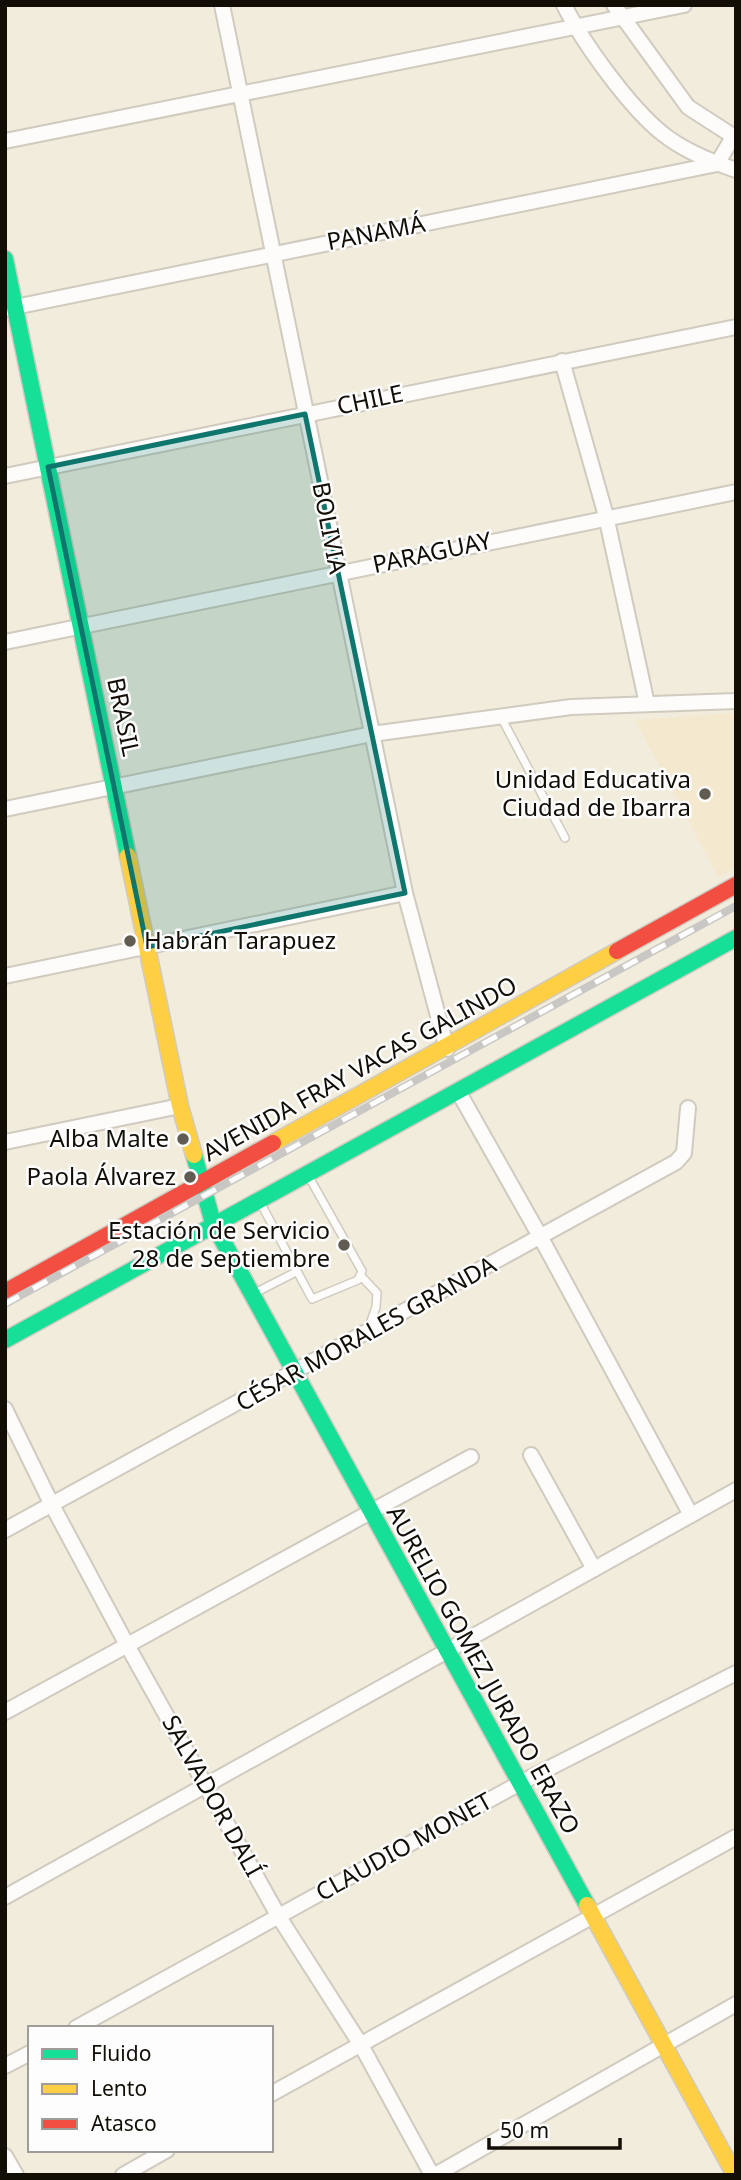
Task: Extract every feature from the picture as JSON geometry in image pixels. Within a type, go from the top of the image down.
[{"type":"street","name":"BOLIVIA","points":[[222,5],[337,573],[405,892],[447,1049]]},
{"type":"street","points":[[564,5],[574,26],[630,100],[663,135],[717,164],[736,170]]},
{"type":"street","points":[[614,5],[688,107],[734,138],[717,164]]},
{"type":"street","points":[[5,141],[684,5]]},
{"type":"street","name":"PANAMÁ","points":[[10,308],[717,164]]},
{"type":"street","name":"BRASIL","points":[[5,259],[10,308],[48,467],[180,1106],[201,1183]]},
{"type":"street","name":"CHILE","points":[[5,476],[562,360],[736,327]]},
{"type":"street","points":[[562,360],[606,516],[647,704]]},
{"type":"street","name":"PARAGUAY","points":[[5,642],[606,516],[736,492]]},
{"type":"street","points":[[5,809],[372,734],[570,707],[736,701]]},
{"type":"street","name":"AVENIDA FRAY VACAS GALINDO","points":[[5,1292],[447,1049],[736,885]]},
{"type":"street","points":[[5,976],[405,892]]},
{"type":"street","points":[[5,1339],[736,938]]},
{"type":"street","points":[[458,1091],[541,1238],[691,1516]]},
{"type":"street","points":[[5,1142],[180,1106]]},
{"type":"street","name":"CÉSAR MORALES GRANDA","points":[[5,1530],[676,1162],[684,1153],[688,1108]]},
{"type":"street","name":"AURELIO GOMEZ JURADO ERAZO","points":[[201,1183],[213,1223],[735,2175]]},
{"type":"street","name":"SALVADOR DALÍ","points":[[5,1409],[52,1505],[127,1645],[279,1917],[361,2045],[434,2175]]},
{"type":"street","points":[[531,1455],[594,1569]]},
{"type":"street","points":[[5,1712],[471,1457]]},
{"type":"street","points":[[5,1897],[736,1490]]},
{"type":"street","name":"CLAUDIO MONET","points":[[80,2026],[520,1783],[736,1673]]},
{"type":"street","points":[[273,2093],[736,1837]]},
{"type":"street","points":[[434,2175],[736,2004]]},
{"type":"street","points":[[5,2066],[28,2054]]},
{"type":"street","points":[[122,2175],[163,2152]]},
{"type":"street","points":[[5,2156],[16,2175]]},
{"type":"lane","points":[[501,716],[565,838]]},
{"type":"lane","points":[[306,1173],[362,1270],[361,1276]]},
{"type":"lane","points":[[258,1199],[312,1299],[361,1276]]},
{"type":"lane","points":[[252,1295],[296,1272]]},
{"type":"lane","points":[[361,1276],[377,1293],[376,1307],[366,1334]]},
{"type":"highlighted area","points":[[305,414],[405,893],[147,947],[48,467]]},
{"type":"shaded area","name":"Unidad Educativa Ciudad de Ibarra","points":[[736,713],[736,868],[718,877],[635,720]]},
{"type":"railway","points":[[5,1304],[736,906]]},
{"type":"traffic: fast","points":[[5,259],[128,856]]},
{"type":"traffic: fast","points":[[5,1340],[736,938]]},
{"type":"traffic: fast","points":[[194,1155],[213,1223],[587,1905]]},
{"type":"traffic: slow","points":[[128,856],[180,1106],[194,1155]]},
{"type":"traffic: slow","points":[[273,1143],[617,951]]},
{"type":"traffic: slow","points":[[587,1905],[735,2175]]},
{"type":"traffic: jam","points":[[617,951],[736,885]]},
{"type":"traffic: jam","points":[[5,1292],[273,1143]]},
{"type":"place","name":"Unidad Educativa Ciudad de Ibarra","points":[[705,794]]},
{"type":"place","name":"Habrán Tarapuez","points":[[130,941]]},
{"type":"place","name":"Alba Malte","points":[[183,1139]]},
{"type":"place","name":"Paola Álvarez","points":[[190,1177]]},
{"type":"place","name":"Estación de Servicio 28 de Septiembre","points":[[344,1245]]}]
